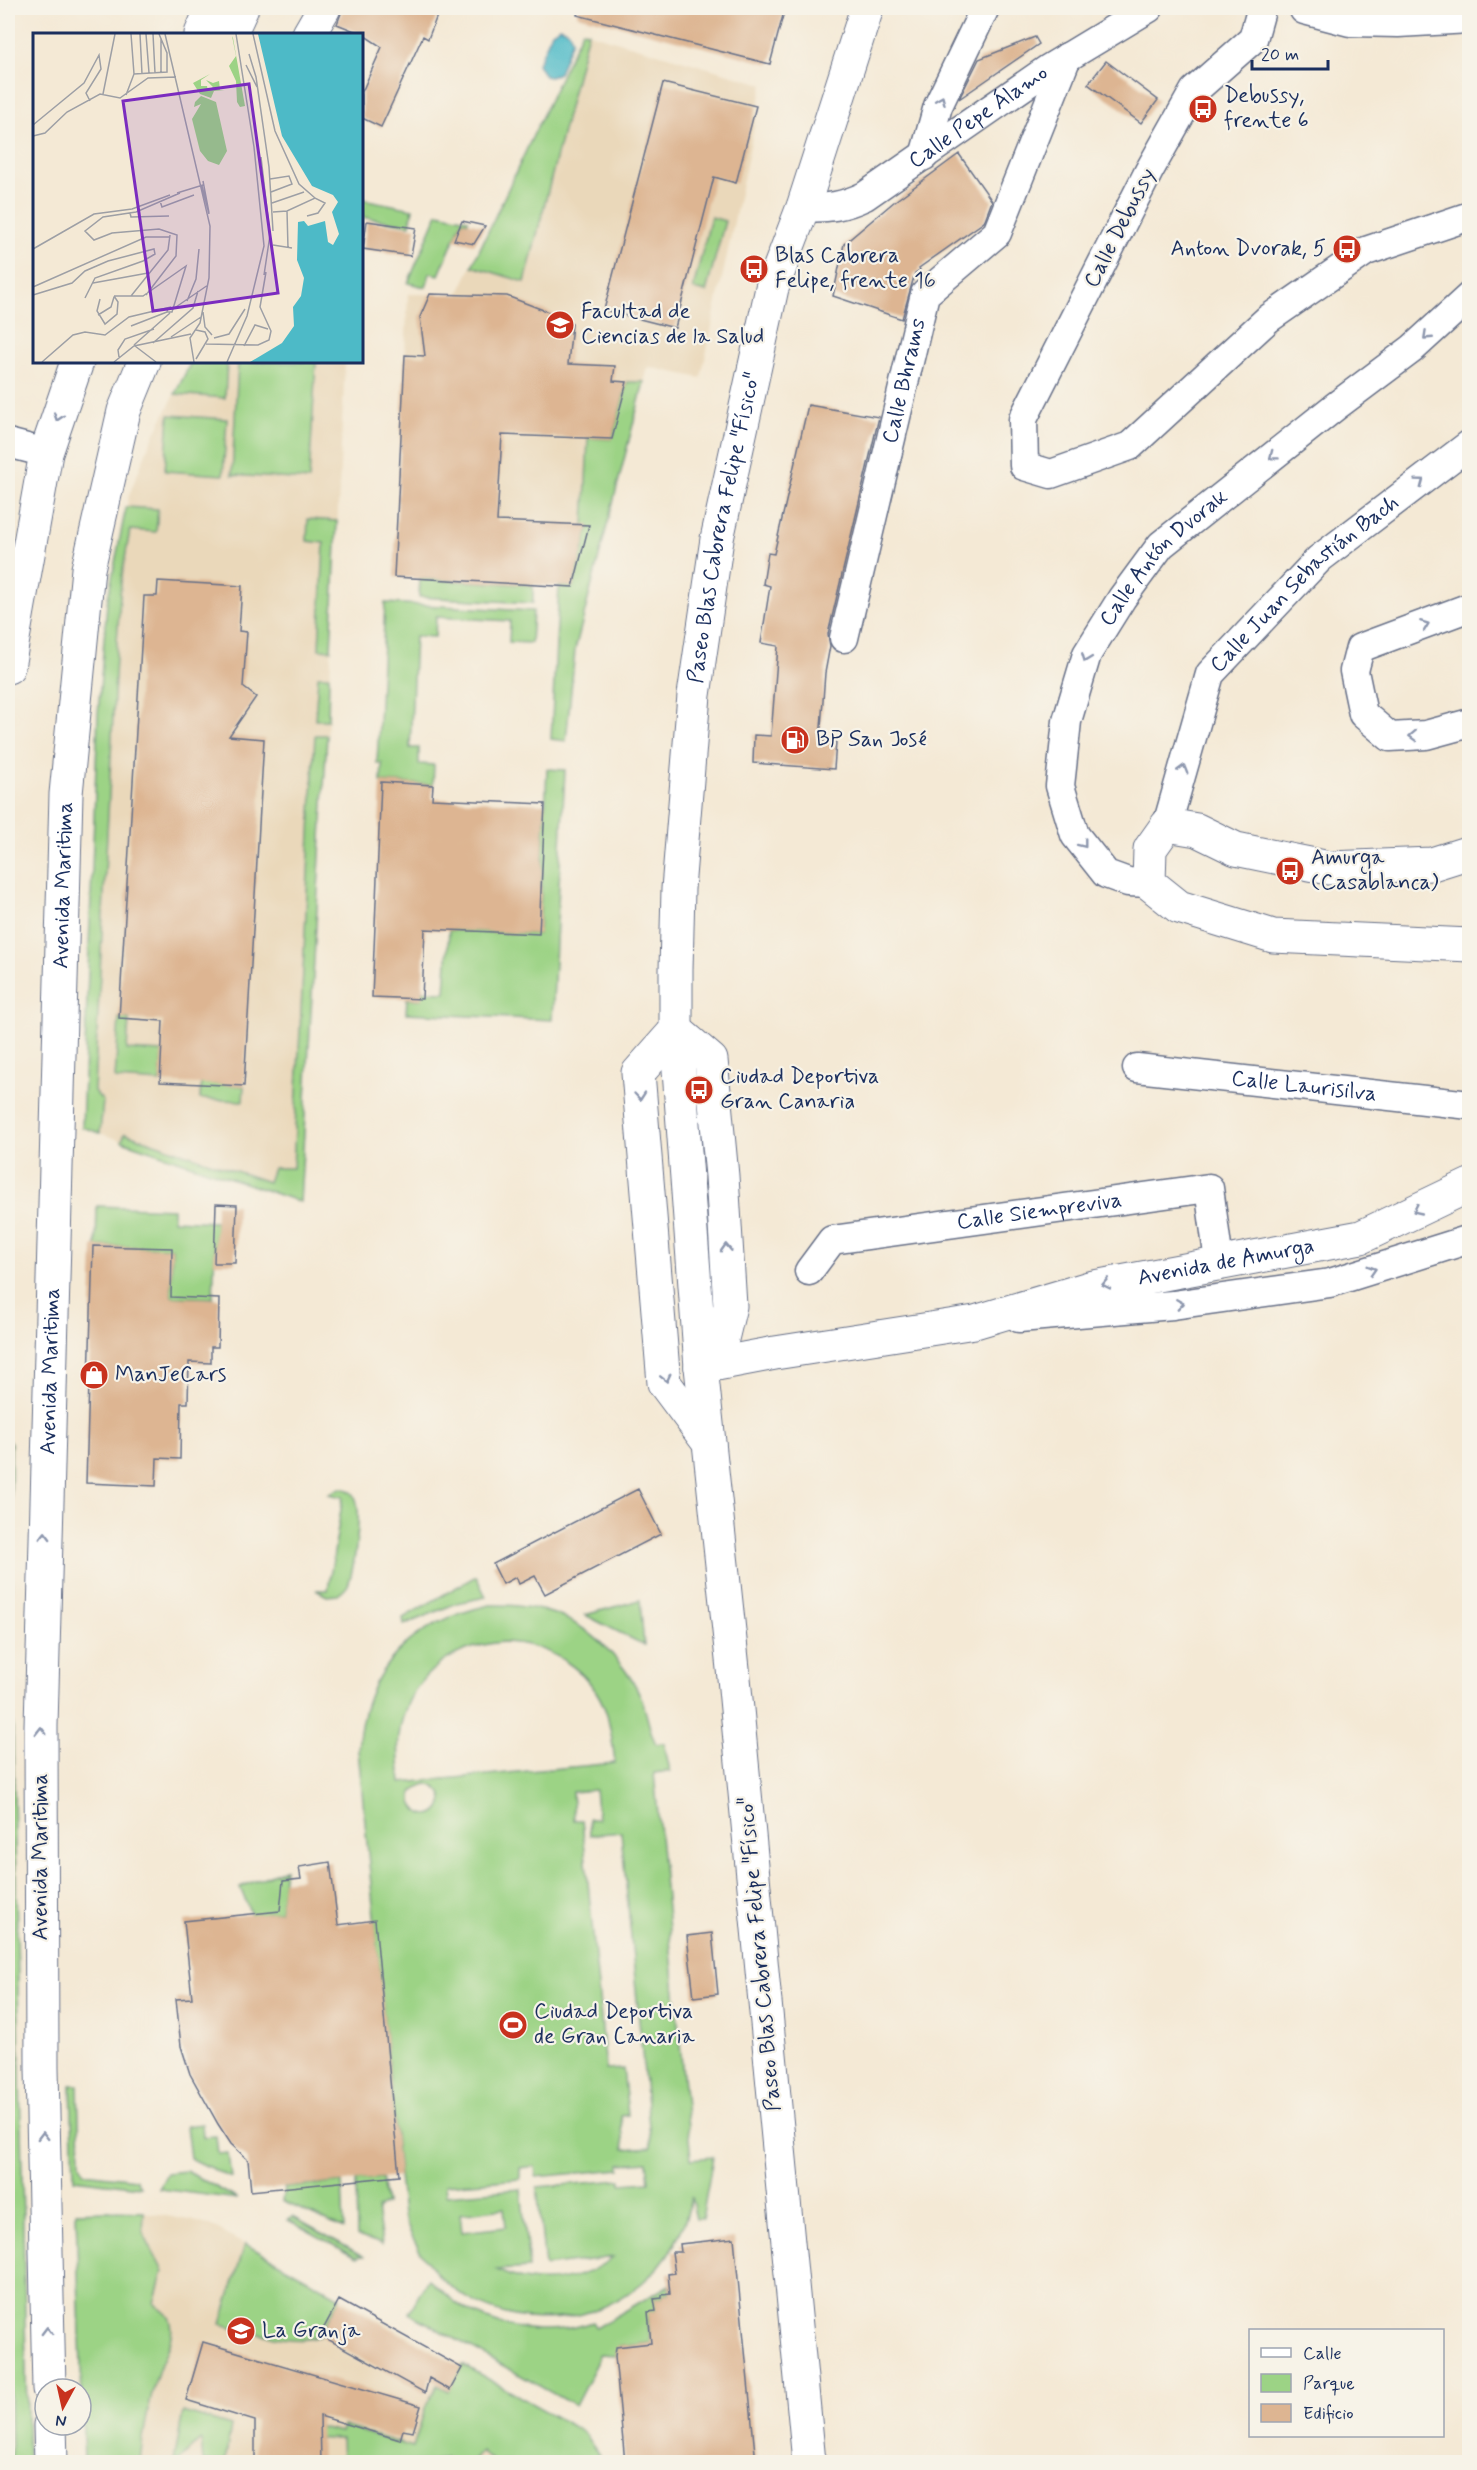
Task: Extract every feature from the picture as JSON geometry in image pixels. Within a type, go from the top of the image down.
[{"type":"main road","points":[[201,33],[212,8]]},
{"type":"main road","points":[[230,33],[242,8]]},
{"type":"main road","points":[[289,33],[301,8]]},
{"type":"main road","points":[[310,33],[324,8]]},
{"type":"main road","name":"Paseo Blas Cabrera Felipe \"Físico\"","points":[[809,2463],[701,1367],[676,1030],[678,889],[694,695],[705,611],[717,539],[761,332],[772,288],[803,207],[867,8]]},
{"type":"main road","points":[[8,667],[46,453],[77,363]]},
{"type":"main road","name":"Avenida Maritima","points":[[49,2377],[42,2068],[40,1726],[66,794],[88,569],[124,411],[144,363]]},
{"type":"main road","points":[[1470,852],[1432,864],[1329,868],[1236,849],[1197,830],[1167,825],[1150,849],[1149,883],[1179,907],[1273,936],[1470,945]]},
{"type":"main road","points":[[659,1320],[701,1367],[722,1339],[730,1306],[722,1176],[711,1060],[676,1030],[638,1073],[664,1383],[710,1445]]},
{"type":"main road","name":"Avenida de Amurga","points":[[701,1367],[775,1353],[975,1322],[1089,1288],[1361,1237],[1470,1185]]},
{"type":"main road","points":[[730,1306],[742,1335],[775,1353]]},
{"type":"main road","points":[[50,2437],[51,2463]]},
{"type":"street","points":[[924,156],[938,106],[985,8]]},
{"type":"street","name":"Calle Pepe Álamo","points":[[803,207],[825,209],[846,205],[865,196],[1067,57],[1149,8]]},
{"type":"street","points":[[1257,11],[1271,18],[1283,19],[1305,9],[1350,22],[1398,24],[1470,19]]},
{"type":"street","name":"Calle Debussy","points":[[1257,11],[1253,39],[1194,91],[1149,171],[1023,419],[1024,466],[1051,474],[1130,446],[1268,319],[1366,251],[1470,216]]},
{"type":"street","name":"Calle Bhrams","points":[[844,638],[925,294],[997,233],[1067,57]]},
{"type":"street","name":"Calle Antón Dvorak","points":[[1149,883],[1128,882],[1106,874],[1076,835],[1060,786],[1067,721],[1087,654],[1122,598],[1161,545],[1336,406],[1412,350],[1470,296]]},
{"type":"street","points":[[8,443],[46,453]]},
{"type":"street","name":"Calle Juan Sebastián Bach","points":[[1167,825],[1210,674],[1319,559],[1470,444]]},
{"type":"street","points":[[1470,607],[1360,648],[1354,671],[1363,714],[1390,736],[1426,735],[1470,723]]},
{"type":"street","name":"Calle Laurisilva","points":[[1137,1068],[1470,1105]]},
{"type":"street","name":"Calle Siempreviva","points":[[809,1271],[832,1240],[1209,1188],[1219,1262]]},
{"type":"street","name":"Avenida de Amurga","points":[[975,1322],[1173,1305],[1330,1282],[1470,1239]]},
{"type":"shaded area","points":[[892,8],[936,8],[900,15],[890,13]]},
{"type":"shaded area","name":"Facultad de Ciencias de la Salud","points":[[582,31],[763,84],[701,378],[648,367],[591,588],[394,577],[408,294],[458,295]]},
{"type":"shaded area","points":[[190,363],[345,363],[328,720],[300,1202],[82,1127],[98,714],[107,603],[129,495],[149,445]]},
{"type":"shaded area","name":"La Granja","points":[[76,2212],[144,2212],[211,2226],[583,2432],[604,2462],[84,2462],[83,2437],[93,2437],[93,2377],[81,2377]]},
{"type":"green space","points":[[582,31],[588,32],[525,282],[472,266]]},
{"type":"green space","points":[[363,199],[413,209],[410,225],[363,217]]},
{"type":"green space","points":[[438,213],[468,219],[468,222],[462,221],[439,275],[430,273],[426,287],[408,283]]},
{"type":"green space","points":[[711,217],[725,221],[706,292],[693,289]]},
{"type":"green space","points":[[190,363],[227,363],[225,398],[175,394]]},
{"type":"green space","points":[[238,363],[316,363],[309,480],[232,475]]},
{"type":"green space","points":[[627,382],[644,382],[575,650],[566,741],[551,739],[559,586],[573,587],[589,526],[584,525],[588,438],[612,439]]},
{"type":"green space","points":[[169,415],[227,419],[223,475],[165,471]]},
{"type":"green space","points":[[126,507],[158,509],[156,532],[130,530],[121,582],[94,1091],[103,1101],[100,1133],[82,1127],[98,714],[107,603]]},
{"type":"green space","points":[[308,519],[337,521],[331,650],[319,649],[324,543],[307,541]]},
{"type":"green space","points":[[420,579],[533,585],[533,603],[419,597]]},
{"type":"green space","points":[[385,603],[533,611],[531,643],[509,642],[510,621],[436,617],[435,637],[415,636],[410,748],[419,748],[419,764],[434,765],[433,785],[381,782],[382,763],[377,763]]},
{"type":"green space","points":[[318,676],[329,676],[328,720],[315,720]]},
{"type":"green space","points":[[315,735],[327,735],[300,1202],[122,1141],[125,1133],[268,1182],[273,1168],[293,1168]]},
{"type":"green space","points":[[547,769],[565,770],[552,1020],[406,1013],[407,999],[422,999],[422,991],[445,992],[449,930],[539,934]]},
{"type":"green space","points":[[119,1018],[129,1019],[127,1050],[162,1052],[160,1082],[115,1079]]},
{"type":"green space","points":[[201,1083],[244,1086],[243,1101],[200,1099]]},
{"type":"green space","points":[[97,1206],[173,1209],[173,1220],[216,1222],[213,1298],[171,1297],[172,1248],[96,1246]]},
{"type":"green space","points":[[8,1441],[11,1443],[11,1647],[28,2462],[11,2462],[8,2274]]},
{"type":"green space","points":[[340,1488],[351,1491],[355,1497],[358,1515],[357,1541],[348,1585],[338,1595],[327,1596],[316,1590],[328,1590],[343,1497],[328,1494]]},
{"type":"green space","points":[[476,1576],[486,1597],[457,1603],[404,1625],[403,1618]]},
{"type":"green space","points":[[640,1600],[644,1645],[585,1615]]},
{"type":"green space","points":[[490,1605],[525,1607],[557,1615],[585,1630],[611,1653],[634,1684],[656,1744],[664,1743],[670,1771],[654,1773],[691,2159],[713,2157],[702,2219],[696,2219],[691,2197],[684,2222],[674,2244],[660,2265],[642,2283],[619,2299],[593,2311],[566,2317],[538,2319],[511,2315],[485,2307],[460,2293],[438,2275],[427,2262],[403,2216],[358,1750],[362,1721],[370,1695],[381,1673],[397,1653],[415,1637],[437,1623]],"holes":[[[503,1642],[536,1647],[551,1653],[578,1671],[590,1683],[606,1712],[615,1763],[401,1783],[399,1736],[410,1698],[420,1683],[448,1659],[483,1645]],[[427,1784],[435,1787],[441,1793],[442,1804],[433,1814],[426,1815],[415,1807],[412,1794],[417,1788]],[[595,1790],[598,1819],[589,1819],[590,1835],[621,1832],[651,2147],[624,2149],[621,2116],[628,2115],[623,2069],[606,2070],[582,1820],[574,1820],[572,1792]],[[647,2162],[649,2182],[621,2184],[621,2180],[537,2187],[545,2266],[613,2257],[600,2266],[572,2278],[527,2280],[497,2270],[529,2268],[521,2189],[446,2195],[445,2185],[520,2179],[520,2168],[535,2166],[536,2177],[620,2169],[620,2164]],[[504,2208],[506,2227],[462,2232],[460,2214]]]},
{"type":"green space","points":[[285,1869],[280,1911],[251,1915],[240,1887]]},
{"type":"green space","points":[[71,2085],[78,2085],[80,2163],[84,2173],[136,2179],[140,2187],[74,2179]]},
{"type":"green space","points":[[202,2124],[203,2137],[216,2136],[218,2154],[228,2153],[231,2178],[190,2158],[186,2126]]},
{"type":"green space","points":[[186,2171],[238,2199],[159,2189],[167,2173]]},
{"type":"green space","points":[[382,2178],[386,2204],[377,2208],[382,2244],[357,2236],[356,2180]]},
{"type":"green space","points":[[342,2182],[344,2229],[282,2201],[284,2188]]},
{"type":"green space","points":[[76,2212],[144,2212],[143,2233],[163,2271],[154,2303],[170,2319],[172,2329],[170,2342],[158,2372],[149,2405],[140,2462],[84,2462],[83,2437],[93,2437],[93,2377],[81,2377]]},
{"type":"green space","points":[[293,2217],[363,2256],[356,2257],[288,2220]]},
{"type":"green space","points":[[245,2244],[340,2297],[320,2335],[311,2338],[286,2339],[221,2324]]},
{"type":"green space","points":[[428,2279],[455,2302],[473,2313],[501,2324],[532,2330],[562,2329],[592,2322],[596,2328],[669,2285],[670,2294],[654,2299],[655,2306],[662,2305],[656,2308],[656,2311],[648,2313],[650,2339],[656,2342],[618,2347],[615,2356],[598,2355],[597,2363],[575,2406],[409,2313]]},
{"type":"green space","points":[[463,2365],[583,2432],[604,2462],[494,2462],[482,2451],[472,2462],[459,2462],[446,2458],[432,2462],[342,2462],[341,2439],[290,2438],[295,2421],[341,2432],[343,2426],[413,2447],[426,2406],[437,2385],[449,2391]]},
{"type":"green space","points":[[183,2412],[231,2426],[225,2462],[203,2462],[201,2439],[178,2462],[174,2462]]},
{"type":"water","points":[[560,27],[569,31],[572,40],[559,73],[550,77],[545,76],[538,64],[552,32]]},
{"type":"building","points":[[343,8],[440,8],[428,39],[423,36],[381,127],[363,118],[363,90],[382,47],[363,33],[337,24]]},
{"type":"building","points":[[578,8],[785,8],[770,64],[577,15]]},
{"type":"building","points":[[1035,37],[1039,44],[959,99],[979,59]]},
{"type":"building","points":[[1106,61],[1158,100],[1141,123],[1088,84]]},
{"type":"building","points":[[663,83],[756,106],[736,183],[714,177],[675,328],[604,310]]},
{"type":"building","points":[[959,154],[992,201],[984,222],[915,273],[902,319],[833,296],[844,244],[895,201]]},
{"type":"building","points":[[367,221],[416,228],[411,256],[363,249]]},
{"type":"building","points":[[462,221],[485,226],[474,244],[454,240]]},
{"type":"building","points":[[430,294],[507,296],[551,313],[572,324],[568,364],[615,366],[613,381],[627,382],[612,439],[502,435],[497,521],[589,525],[573,587],[394,577],[405,355],[425,356],[420,317]]},
{"type":"building","points":[[808,405],[879,417],[828,634],[830,646],[825,673],[820,741],[836,742],[834,769],[753,763],[754,735],[771,736],[778,646],[761,643],[770,586],[763,584],[768,553],[774,554]]},
{"type":"building","points":[[158,581],[242,586],[239,631],[247,632],[243,687],[256,697],[229,736],[264,739],[244,1086],[160,1082],[163,1021],[119,1018],[144,596],[157,596]]},
{"type":"building","points":[[381,782],[433,785],[432,799],[545,804],[539,934],[425,929],[422,999],[372,997]]},
{"type":"building","points":[[216,1204],[237,1205],[235,1263],[214,1263]]},
{"type":"building","points":[[93,1246],[172,1248],[171,1297],[219,1299],[218,1347],[211,1347],[211,1363],[189,1362],[188,1403],[181,1403],[180,1459],[157,1458],[156,1486],[86,1483]]},
{"type":"building","points":[[638,1489],[661,1534],[545,1594],[535,1576],[519,1584],[516,1577],[503,1584],[493,1564]]},
{"type":"building","points":[[330,1862],[338,1925],[375,1920],[399,2176],[251,2191],[248,2160],[231,2144],[218,2124],[190,2074],[181,2046],[176,1999],[192,1998],[184,1921],[280,1911],[283,1881],[301,1879],[299,1867]]},
{"type":"building","points":[[712,1933],[718,1994],[694,1997],[687,1936]]},
{"type":"building","points":[[734,2238],[756,2463],[625,2463],[616,2347],[651,2343],[648,2312],[656,2311],[654,2299],[670,2294],[668,2274],[675,2273],[672,2252],[681,2252],[680,2244]]},
{"type":"building","points":[[339,2300],[462,2368],[450,2390],[429,2378],[425,2393],[320,2335]]},
{"type":"building","points":[[203,2342],[421,2406],[413,2432],[403,2430],[400,2440],[320,2416],[321,2463],[255,2463],[255,2421],[186,2400]]},
{"type":"place","name":"Debussy, frente 6","points":[[1203,109]]},
{"type":"place","name":"Anton Dvorak, 5","points":[[1347,249]]},
{"type":"place","name":"Blas Cabrera Felipe, frente 16","points":[[754,269]]},
{"type":"place","name":"Facultad de Ciencias de la Salud","points":[[560,325]]},
{"type":"place","name":"BP San José","points":[[795,740]]},
{"type":"place","name":"Amurga (Casablanca)","points":[[1290,871]]},
{"type":"place","name":"Ciudad Deportiva Gran Canaria","points":[[699,1090]]},
{"type":"place","name":"ManJeCars","points":[[94,1375]]},
{"type":"place","name":"Ciudad Deportiva de Gran Canaria","points":[[513,2025]]},
{"type":"place","name":"La Granja","points":[[241,2331]]}]
